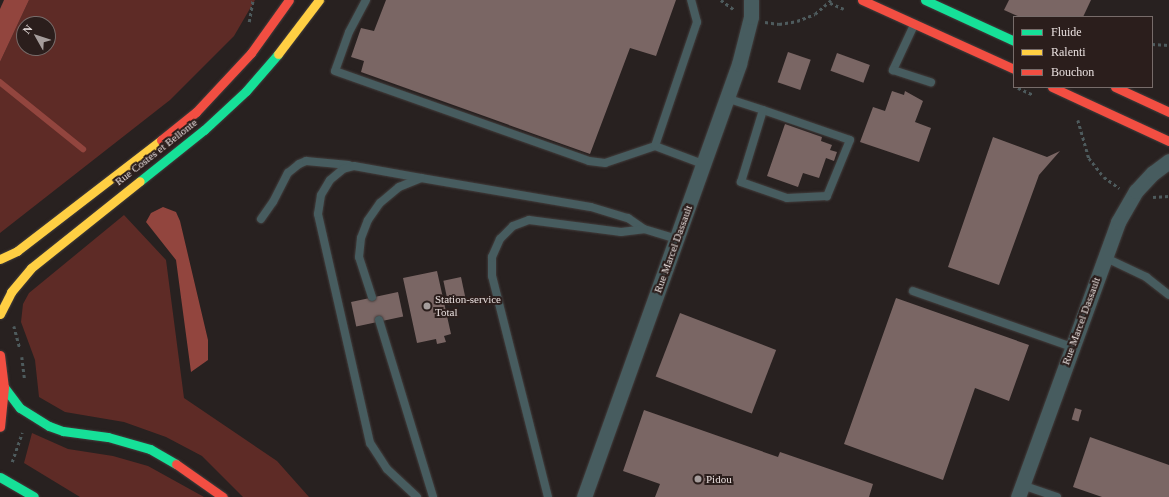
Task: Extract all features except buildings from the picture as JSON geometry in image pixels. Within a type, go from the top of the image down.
[{"type":"main road","name":"Rue Costes et Bellonte","points":[[0,259],[17,250],[68,213],[196,112],[251,53],[289,0]]},
{"type":"main road","name":"Rue Costes et Bellonte","points":[[0,314],[14,288],[35,264],[204,130],[246,91],[291,40],[319,0]]},
{"type":"main road","points":[[862,0],[1013,70]]},
{"type":"main road","points":[[925,0],[1013,41]]},
{"type":"main road","points":[[1054,88],[1169,141]]},
{"type":"main road","points":[[1118,88],[1166,105]]},
{"type":"main road","points":[[0,355],[4,387],[0,427]]},
{"type":"main road","points":[[4,387],[20,408],[49,426],[70,432],[108,437],[150,449],[192,473],[223,497]]},
{"type":"main road","points":[[0,477],[34,497]]},
{"type":"street","name":"Rue Marcel Dassault","points":[[584,497],[726,98],[751,17],[751,0]]},
{"type":"street","name":"Rue Marcel Dassault","points":[[1020,491],[1118,222],[1134,194],[1153,172],[1169,161]]},
{"type":"lane","points":[[366,0],[349,32],[335,71],[589,161],[605,163],[655,146],[703,164]]},
{"type":"lane","points":[[655,146],[697,22],[691,0]]},
{"type":"lane","points":[[914,24],[893,70],[931,82]]},
{"type":"lane","points":[[726,98],[764,110],[850,140],[827,196],[787,198],[741,182],[764,110]]},
{"type":"lane","points":[[261,219],[273,202],[288,173],[299,164],[306,161],[354,166],[591,207],[628,218],[644,229],[676,239]]},
{"type":"lane","points":[[354,166],[343,169],[330,180],[321,196],[318,214],[370,443],[387,470],[417,497]]},
{"type":"lane","points":[[372,297],[359,257],[361,238],[368,220],[380,203],[399,187],[421,178]]},
{"type":"lane","points":[[548,497],[492,276],[492,257],[500,239],[509,230],[528,220],[621,232],[644,229]]},
{"type":"lane","points":[[1104,257],[1146,277],[1169,295]]},
{"type":"lane","points":[[913,290],[1072,347]]},
{"type":"lane","points":[[379,320],[433,497]]},
{"type":"lane","points":[[1020,491],[1056,497]]},
{"type":"path","points":[[248,28],[253,0]]},
{"type":"path","points":[[721,0],[751,17],[770,23],[797,21],[815,14],[831,0]]},
{"type":"path","points":[[1153,44],[1169,45]]},
{"type":"path","points":[[1018,88],[1036,96]]},
{"type":"path","points":[[1077,115],[1084,148],[1096,169],[1113,185],[1134,194],[1147,197],[1169,196]]},
{"type":"shaded area","points":[[4,0],[29,0],[22,16],[16,16],[16,28],[0,62],[0,9]]},
{"type":"shaded area","points":[[29,0],[255,0],[234,36],[170,100],[0,233],[0,62],[16,28],[16,56],[56,56],[56,16],[22,16]]},
{"type":"shaded area","points":[[163,207],[176,212],[180,221],[208,340],[208,360],[191,372],[176,260],[146,222],[151,213]]},
{"type":"shaded area","points":[[124,215],[166,260],[184,398],[277,461],[309,497],[243,497],[202,456],[166,437],[124,422],[65,412],[39,397],[35,360],[21,322],[23,304],[29,293]]},
{"type":"shaded area","points":[[32,433],[68,449],[113,456],[148,466],[204,497],[80,497],[24,463]]},
{"type":"waterway","points":[[0,82],[83,149]]},
{"type":"traffic: fast","points":[[925,0],[1013,41]]},
{"type":"traffic: fast","points":[[140,181],[204,130],[246,91],[278,54]]},
{"type":"traffic: fast","points":[[4,387],[20,408],[49,426],[63,431],[108,437],[150,449],[176,464]]},
{"type":"traffic: fast","points":[[0,477],[34,497]]},
{"type":"traffic: slow","points":[[278,54],[319,0]]},
{"type":"traffic: slow","points":[[0,259],[17,251],[161,140]]},
{"type":"traffic: slow","points":[[0,314],[11,292],[31,268],[140,181]]},
{"type":"traffic: jam","points":[[161,140],[196,112],[251,53],[289,0]]},
{"type":"traffic: jam","points":[[862,0],[1013,69]]},
{"type":"traffic: jam","points":[[1054,88],[1169,141]]},
{"type":"traffic: jam","points":[[1117,88],[1169,112]]},
{"type":"traffic: jam","points":[[0,355],[4,387],[0,427]]},
{"type":"traffic: jam","points":[[176,464],[223,497]]},
{"type":"place","name":"Station-service Total","points":[[427,306]]},
{"type":"place","name":"Pidou","points":[[698,479]]}]
